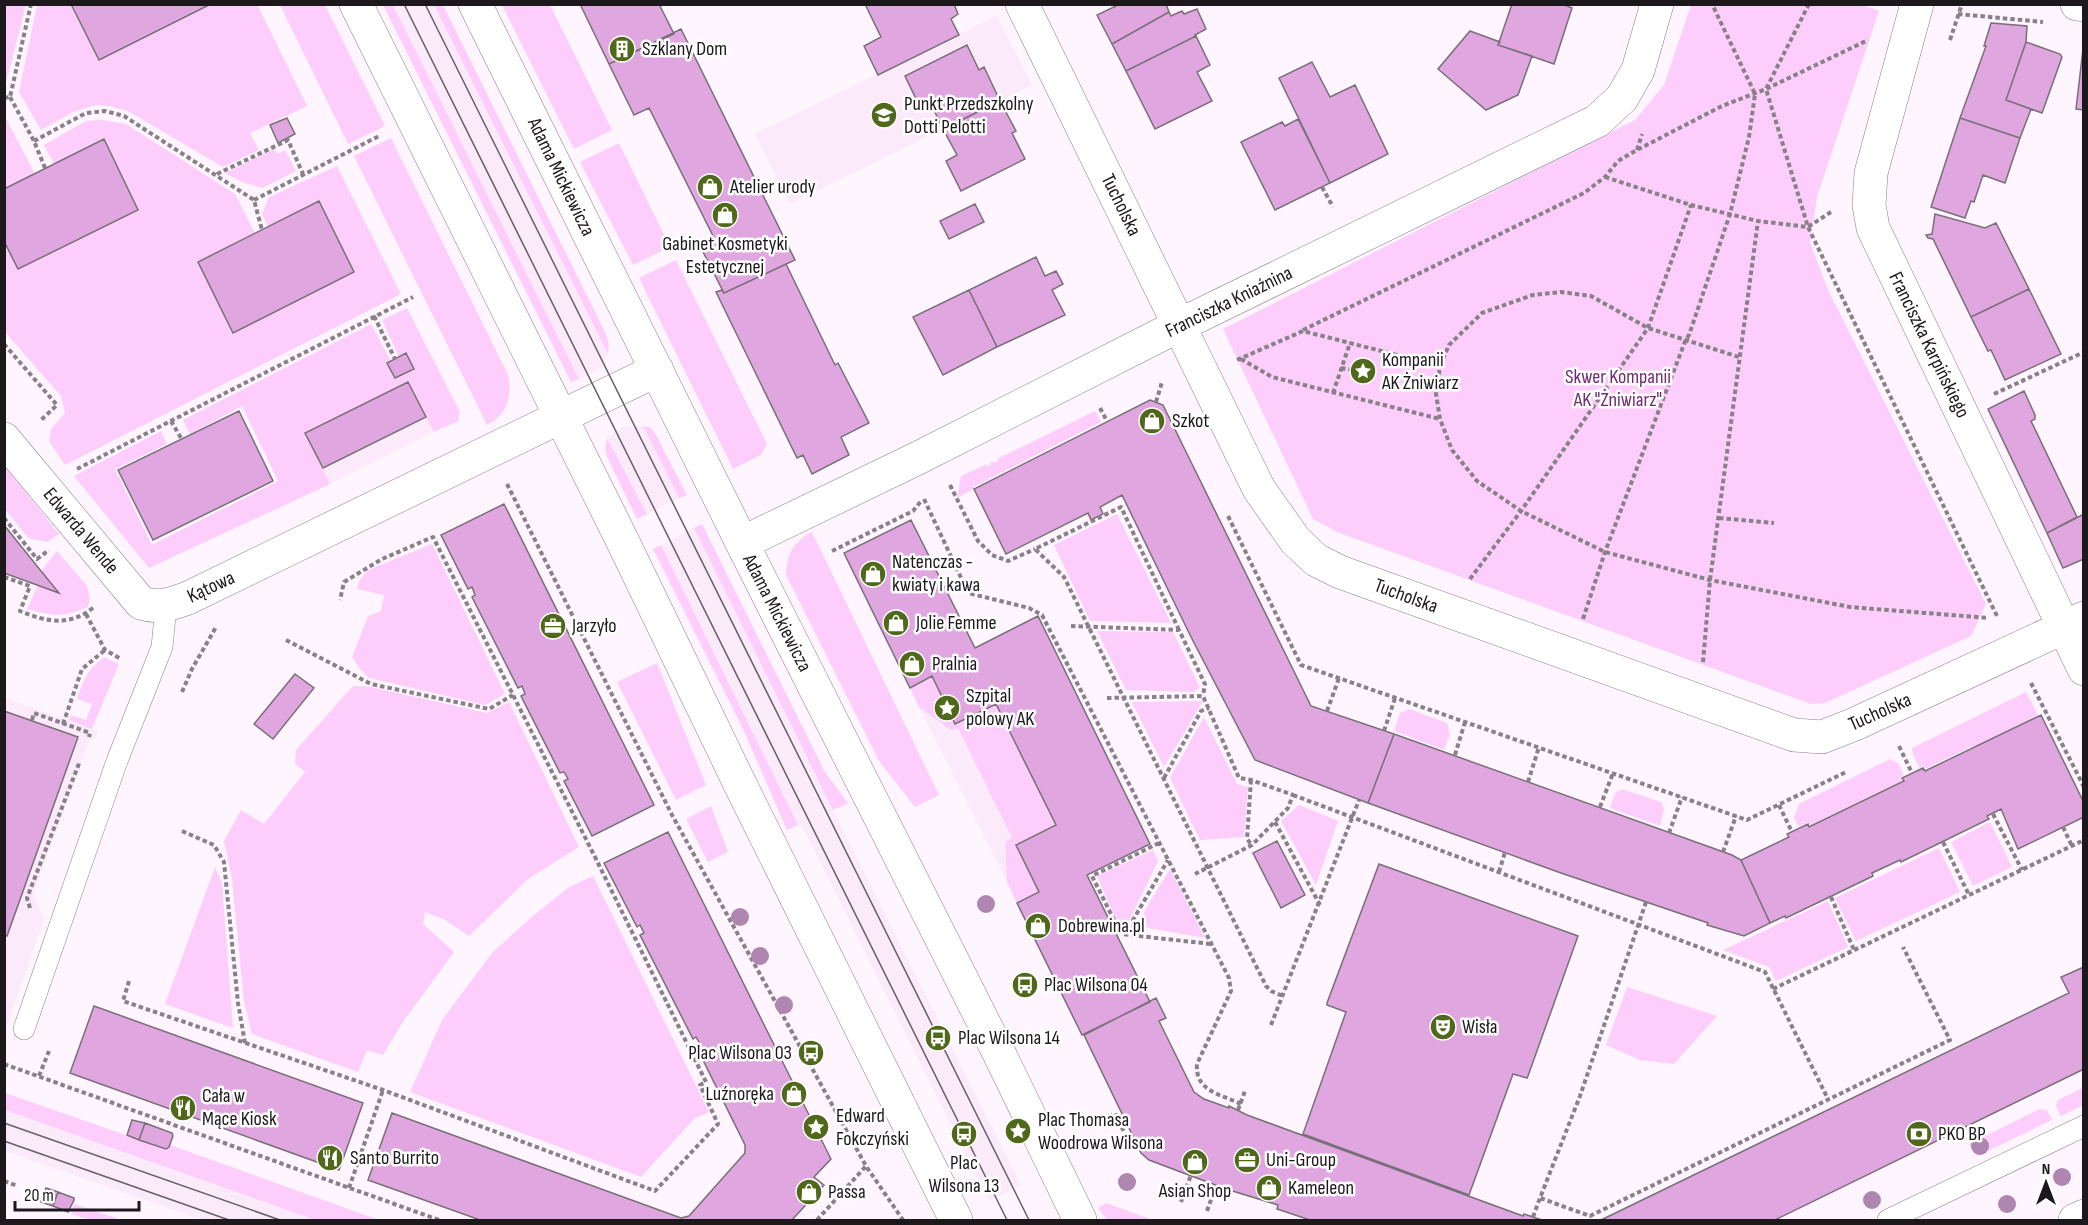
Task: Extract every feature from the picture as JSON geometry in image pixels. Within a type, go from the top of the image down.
[{"type":"street","points":[[356,4],[956,1221]]},
{"type":"street","name":"Adama Mickiewicza","points":[[475,4],[742,543],[998,1051],[1080,1221]]},
{"type":"street","name":"Tucholska","points":[[1022,4],[1259,489],[1295,540],[1316,560],[1340,572],[1794,735],[1822,737],[1855,724],[2074,623]]},
{"type":"street","name":"Franciszka Kniaźnina","points":[[742,543],[1597,121],[1622,98],[1638,70],[1657,4]]},
{"type":"street","points":[[2064,14],[2084,5]]},
{"type":"street","name":"Franciszka Karpińskiego","points":[[1916,7],[1871,173],[1869,205],[1873,228],[1961,411],[2074,623],[2084,669]]},
{"type":"street","name":"Kątowa","points":[[166,606],[188,598],[657,370]]},
{"type":"street","name":"Edwarda Wende","points":[[4,439],[141,603],[153,607],[166,606]]},
{"type":"street","points":[[2075,1221],[2084,1216]]},
{"type":"lane","name":"Kątowa","points":[[24,1029],[117,761],[162,647],[166,606]]},
{"type":"lane","points":[[1888,1221],[2084,1126]]},
{"type":"path","points":[[31,4],[10,97],[34,141],[45,168]]},
{"type":"path","points":[[1580,627],[1605,552],[1689,335],[1731,214],[1749,137],[1755,94],[1712,4]]},
{"type":"path","points":[[1739,357],[1648,328],[1591,296],[1561,292],[1533,295],[1482,313],[1449,345],[1440,366],[1436,394],[1440,418],[1452,450],[1477,481],[1521,511],[1605,552],[1710,579],[1850,607],[1998,619],[1808,227],[1766,89],[1809,4]]},
{"type":"path","points":[[1948,47],[1962,4]]},
{"type":"path","points":[[1916,7],[1959,14],[2064,14]]},
{"type":"path","points":[[1200,368],[1241,359],[1303,331],[1584,194],[1605,177],[1618,161],[1637,150],[1722,106],[1755,94],[1872,38]]},
{"type":"path","points":[[4,98],[10,97]]},
{"type":"path","points":[[34,141],[86,113],[105,111],[124,116],[254,200],[262,230]]},
{"type":"path","points":[[254,200],[413,120]]},
{"type":"path","points":[[216,174],[288,140],[303,174]]},
{"type":"path","points":[[1605,177],[1691,205],[1758,221],[1808,227]]},
{"type":"path","points":[[1322,186],[1336,212]]},
{"type":"path","points":[[1465,585],[1521,511],[1648,328],[1691,205]]},
{"type":"path","points":[[1702,674],[1710,579],[1758,221]]},
{"type":"path","points":[[84,465],[412,297]]},
{"type":"path","points":[[375,316],[395,359]]},
{"type":"path","points":[[1303,331],[1440,366]]},
{"type":"path","points":[[1333,393],[1350,343]]},
{"type":"path","points":[[1961,411],[2084,352]]},
{"type":"path","points":[[1241,359],[1272,377],[1440,418]]},
{"type":"path","points":[[1341,368],[1353,370]]},
{"type":"path","points":[[1156,402],[1162,381]]},
{"type":"path","points":[[1097,402],[1107,421]]},
{"type":"path","points":[[171,421],[181,438]]},
{"type":"path","points":[[502,474],[672,815],[866,1166],[903,1221]]},
{"type":"path","points":[[948,479],[978,541],[992,555],[1008,561],[1121,507],[1205,684],[1203,696],[1239,778],[1293,795],[1765,972],[1828,1099]]},
{"type":"path","points":[[832,551],[913,511],[928,492]]},
{"type":"path","points":[[924,498],[964,584],[972,594],[1029,608],[1042,615],[1229,978],[1231,991],[1197,1064],[1197,1076],[1204,1087],[1241,1104]]},
{"type":"path","points":[[1719,518],[1774,523]]},
{"type":"path","points":[[129,981],[123,1001],[383,1090],[654,1191],[718,1124],[700,1085],[706,1082],[433,537],[382,559],[344,582],[340,600]]},
{"type":"path","points":[[1035,549],[1064,577],[1266,986],[1283,996]]},
{"type":"path","points":[[1245,571],[1253,568]]},
{"type":"path","points":[[4,577],[30,586],[20,611],[42,620],[65,621],[86,614],[96,606],[96,598]]},
{"type":"path","points":[[86,614],[105,650],[125,661]]},
{"type":"path","points":[[178,700],[192,669],[216,627],[225,621]]},
{"type":"path","points":[[1071,626],[1179,630]]},
{"type":"path","points":[[286,640],[371,684],[489,709],[513,695]]},
{"type":"path","points":[[63,724],[82,669],[105,650]]},
{"type":"path","points":[[1327,711],[1339,678]]},
{"type":"path","points":[[1107,698],[1203,696]]},
{"type":"path","points":[[1384,731],[1395,698]]},
{"type":"path","points":[[1164,779],[1201,711],[1209,708]]},
{"type":"path","points":[[32,720],[34,713],[92,733],[86,744]]},
{"type":"path","points":[[1455,755],[1465,722]]},
{"type":"path","points":[[1899,746],[1912,773]]},
{"type":"path","points":[[1528,782],[1539,747]]},
{"type":"path","points":[[31,909],[27,898],[82,755]]},
{"type":"path","points":[[1600,807],[1613,773]]},
{"type":"path","points":[[1251,780],[1247,839],[1252,845]]},
{"type":"path","points":[[1195,874],[1252,845],[1288,808],[1293,795]]},
{"type":"path","points":[[1669,833],[1682,797]]},
{"type":"path","points":[[1270,1026],[1320,905],[1359,800]]},
{"type":"path","points":[[1779,805],[1792,832]]},
{"type":"path","points":[[1993,814],[2022,870]]},
{"type":"path","points":[[1723,852],[1736,816]]},
{"type":"path","points":[[1275,822],[1320,905]]},
{"type":"path","points":[[2063,827],[2072,846]]},
{"type":"path","points":[[182,831],[214,845],[224,862],[244,1043]]},
{"type":"path","points":[[1773,989],[2084,840]]},
{"type":"path","points":[[1942,842],[1969,895]]},
{"type":"path","points":[[1159,843],[1092,876],[1121,934],[1212,944]]},
{"type":"path","points":[[1499,872],[1505,852]]},
{"type":"path","points":[[1134,936],[1133,920],[1168,860]]},
{"type":"path","points":[[1831,897],[1854,950]]},
{"type":"path","points":[[1533,1217],[1580,1096],[1646,902]]},
{"type":"path","points":[[1540,1198],[1590,1216],[1950,1040],[1903,947]]},
{"type":"path","points":[[39,1076],[51,1043]]},
{"type":"path","points":[[4,1064],[439,1221]]},
{"type":"path","points":[[349,1188],[383,1090]]},
{"type":"path","points":[[1238,1110],[1245,1091]]},
{"type":"path","points":[[1109,1117],[1115,1113],[1122,1120],[1127,1138],[1121,1141]]},
{"type":"path","points":[[817,1221],[866,1166]]},
{"type":"path","points":[[1181,1202],[1191,1175]]},
{"type":"path","points":[[4,1181],[18,1186]]},
{"type":"path","points":[[1207,1211],[1216,1186]]},
{"type":"shaded area","points":[[393,5],[434,5],[608,354],[602,367],[579,379]]},
{"type":"shaded area","name":"Punkt Przedszkolny Dotti Pelotti","points":[[997,16],[1032,85],[790,204],[755,134]]},
{"type":"shaded area","points":[[408,382],[434,432],[330,484],[305,433]]},
{"type":"shaded area","points":[[643,426],[679,498],[647,514],[607,438],[623,427]]},
{"type":"shaded area","points":[[694,528],[1021,1185],[989,1201],[801,824],[798,825],[661,545]]},
{"type":"shaded area","points":[[5,698],[98,731],[94,740],[90,739],[33,895],[44,919],[5,1032]]},
{"type":"shaded area","points":[[919,707],[951,730],[958,728],[1012,838],[1005,842],[1007,882]]},
{"type":"shaded area","points":[[5,1110],[315,1220],[202,1220],[5,1151]]},
{"type":"green space","points":[[257,4],[307,106],[250,133],[259,150],[223,167],[128,111],[109,106],[95,105],[73,112],[41,130],[19,92],[37,5],[71,5],[99,60],[211,5]]},
{"type":"green space","name":"Skwer Kompanii AK \"Żniwiarz\"","points":[[1860,4],[1879,11],[1817,197],[1810,242],[1828,290],[1986,604],[1971,636],[1825,703],[1811,704],[1337,532],[1313,519],[1223,329],[1635,120],[1664,85],[1691,5]]},
{"type":"green space","points":[[4,5],[26,5],[5,87],[4,87]]},
{"type":"green space","points":[[280,5],[325,5],[385,126],[348,144]]},
{"type":"green space","points":[[383,5],[393,5],[579,379],[571,382]]},
{"type":"green space","points":[[434,5],[443,5],[605,332],[609,344],[608,354]]},
{"type":"green space","points":[[502,5],[550,5],[612,130],[574,149]]},
{"type":"green space","points":[[4,115],[35,174],[4,189]]},
{"type":"green space","points":[[103,120],[126,124],[235,194],[255,233],[198,262],[233,333],[354,272],[319,201],[268,227],[262,214],[269,197],[337,166],[401,294],[65,465],[49,441],[51,429],[65,413],[61,396],[5,332],[4,241],[19,269],[138,210],[104,139],[54,164],[44,145],[86,121]]},
{"type":"green space","points":[[391,138],[508,375],[510,390],[507,404],[499,416],[487,425],[354,156]]},
{"type":"green space","points":[[619,143],[670,247],[633,265],[580,162]]},
{"type":"green space","points":[[274,149],[278,154],[285,150],[296,171],[262,188],[242,182],[225,173]]},
{"type":"green space","points":[[676,260],[767,444],[761,455],[733,469],[639,278]]},
{"type":"green space","points":[[407,308],[460,412],[458,421],[434,432],[408,382],[305,433],[330,484],[149,568],[74,476],[161,431],[167,444],[115,469],[152,545],[278,481],[242,406],[190,434],[183,420],[371,324],[391,361],[387,363],[395,378],[413,369],[406,353],[399,357],[382,320]]},
{"type":"green space","points":[[1095,411],[1101,422],[973,487],[974,489],[957,498],[961,476],[985,465],[990,466],[991,462],[997,462],[999,458]]},
{"type":"green space","points":[[643,426],[651,428],[656,435],[687,495],[679,498]]},
{"type":"green space","points":[[607,438],[647,514],[637,519],[607,457],[605,448]]},
{"type":"green space","points":[[4,466],[59,534],[47,542],[28,538],[5,509]]},
{"type":"green space","points":[[1117,514],[1171,623],[1090,621],[1054,545]]},
{"type":"green space","points":[[702,524],[825,772],[848,803],[833,810],[694,528]]},
{"type":"green space","points":[[812,532],[939,795],[915,807],[879,761],[786,575],[792,549]]},
{"type":"green space","points":[[432,544],[505,694],[485,705],[369,678],[352,657],[368,616],[381,611],[384,595],[357,589],[360,580],[368,570]]},
{"type":"green space","points":[[661,545],[798,825],[787,830],[743,729],[653,549]]},
{"type":"green space","points":[[57,551],[87,586],[90,598],[88,607],[58,615],[27,609],[38,585],[58,592],[41,571]]},
{"type":"green space","points":[[1097,631],[1173,632],[1200,688],[1194,692],[1126,690]]},
{"type":"green space","points":[[104,657],[119,664],[92,729],[69,720],[71,715],[86,720],[92,704],[77,699],[87,675]]},
{"type":"green space","points":[[657,663],[706,785],[676,800],[617,682]]},
{"type":"green space","points":[[932,676],[996,704],[1056,825],[1016,845],[1039,892],[1017,903],[1007,882],[1005,842],[1012,838],[958,728],[951,730],[919,707],[910,688]]},
{"type":"green space","points":[[353,686],[371,687],[487,713],[509,702],[579,847],[528,879],[469,936],[445,920],[425,912],[423,924],[454,952],[402,1023],[383,1055],[367,1050],[358,1072],[252,1034],[244,1002],[232,879],[224,841],[241,810],[264,824],[305,772],[295,763],[296,750]]},
{"type":"green space","points":[[2026,692],[2038,715],[1975,747],[1925,769],[1924,766],[1920,768],[1912,748]]},
{"type":"green space","points":[[1203,701],[1164,767],[1132,702]]},
{"type":"green space","points":[[1409,709],[1447,723],[1450,734],[1444,750],[1394,731],[1400,713]]},
{"type":"green space","points":[[1204,717],[1237,784],[1248,787],[1244,837],[1200,840],[1170,778]]},
{"type":"green space","points":[[1890,759],[1898,763],[1904,775],[1900,777],[1902,781],[1810,826],[1808,822],[1799,827],[1794,818],[1799,804]]},
{"type":"green space","points":[[1622,789],[1661,802],[1664,809],[1660,826],[1610,808],[1615,793]]},
{"type":"green space","points":[[1299,805],[1338,821],[1316,885],[1281,821]]},
{"type":"green space","points":[[711,806],[728,852],[708,862],[686,819]]},
{"type":"green space","points":[[1990,822],[2012,867],[1973,886],[1951,842]]},
{"type":"green space","points":[[1939,848],[1960,892],[1856,941],[1835,898]]},
{"type":"green space","points":[[1153,850],[1158,861],[1129,921],[1119,927],[1097,876]]},
{"type":"green space","points":[[215,867],[222,883],[233,1028],[165,1004]]},
{"type":"green space","points":[[1170,869],[1205,938],[1148,928],[1143,922],[1144,912]]},
{"type":"green space","points":[[593,876],[709,1112],[694,1119],[641,1177],[410,1092],[442,1020],[493,952],[569,887]]},
{"type":"green space","points":[[1828,901],[1848,947],[1776,981],[1769,967],[1723,950]]},
{"type":"green space","points":[[1627,987],[1717,1016],[1674,1064],[1640,1060],[1606,1045]]},
{"type":"green space","points":[[2083,1088],[2083,1105],[2061,1116],[2056,1106],[2058,1100]]},
{"type":"green space","points":[[5,1093],[166,1149],[170,1145],[379,1220],[315,1220],[5,1110]]},
{"type":"green space","points":[[2040,1109],[2047,1110],[2052,1120],[1977,1156],[1969,1144]]},
{"type":"green space","points":[[1106,1203],[1153,1220],[1107,1220],[1098,1208]]},
{"type":"green space","points":[[74,1204],[121,1220],[90,1220],[71,1214]]},
{"type":"building","points":[[71,4],[211,4],[99,60]]},
{"type":"building","name":"Szklany Dom","points":[[580,4],[659,4],[674,34],[609,64]]},
{"type":"building","points":[[865,4],[954,4],[958,14],[951,19],[959,35],[878,75],[864,46],[881,37]]},
{"type":"building","points":[[1120,4],[1166,4],[1169,12],[1112,44],[1097,15]]},
{"type":"building","points":[[1512,4],[1562,4],[1572,8],[1554,64],[1498,45]]},
{"type":"building","points":[[1197,9],[1206,29],[1126,71],[1112,44],[1169,12],[1171,16],[1182,11],[1184,14]]},
{"type":"building","points":[[1991,23],[2027,26],[2026,42],[2006,100],[2031,109],[2020,138],[1960,118],[1986,46],[1984,46]]},
{"type":"building","points":[[681,29],[795,260],[724,293],[699,244],[713,236],[649,108],[634,115],[609,64]]},
{"type":"building","points":[[1470,31],[1500,42],[1498,45],[1532,56],[1518,95],[1486,110],[1438,69]]},
{"type":"building","points":[[1196,36],[1210,65],[1197,72],[1212,101],[1155,129],[1126,71]]},
{"type":"building","points":[[2026,42],[2060,54],[2062,57],[2042,113],[2006,100]]},
{"type":"building","points":[[967,45],[979,70],[984,67],[1000,101],[943,129],[930,102],[920,107],[905,76]]},
{"type":"building","points":[[2084,49],[2084,110],[2076,109]]},
{"type":"building","points":[[1312,62],[1330,97],[1355,85],[1388,154],[1330,183],[1279,78]]},
{"type":"building","points":[[1000,101],[1016,131],[1012,133],[1025,159],[961,191],[946,161],[957,155],[943,129]]},
{"type":"building","points":[[287,118],[295,134],[278,143],[270,125]]},
{"type":"building","points":[[1960,118],[2020,138],[2005,183],[1983,175],[1974,202],[1971,201],[1965,218],[1931,207]]},
{"type":"building","points":[[1298,119],[1330,183],[1275,210],[1241,142],[1282,122],[1285,126]]},
{"type":"building","points":[[104,139],[138,210],[18,269],[4,241],[4,189]]},
{"type":"building","points":[[319,201],[354,272],[233,333],[198,262]]},
{"type":"building","points":[[975,204],[984,222],[949,239],[940,221]]},
{"type":"building","points":[[1935,214],[1985,228],[1996,223],[2029,289],[1971,317],[1933,239],[1926,235],[1932,234]]},
{"type":"building","points":[[1036,257],[1045,276],[1056,271],[1063,284],[1052,290],[1065,315],[997,347],[969,290]]},
{"type":"building","points":[[786,264],[835,365],[838,363],[869,423],[841,437],[849,455],[812,474],[803,455],[797,458],[716,292],[722,290],[724,293]]},
{"type":"building","points":[[2029,289],[2061,354],[2005,380],[1991,350],[1988,351],[1971,317]]},
{"type":"building","points":[[969,290],[997,347],[943,375],[913,317]]},
{"type":"building","points":[[406,353],[414,369],[395,378],[387,363]]},
{"type":"building","points":[[408,382],[426,417],[323,468],[305,433]]},
{"type":"building","points":[[2024,391],[2035,415],[2035,419],[2031,421],[2077,517],[2047,533],[1988,409]]},
{"type":"building","points":[[1150,400],[1163,405],[1311,706],[1394,734],[1368,803],[1255,760],[1191,637],[1122,495],[1100,507],[1103,514],[1091,520],[1088,513],[1006,554],[974,489]]},
{"type":"building","points":[[239,411],[273,481],[153,540],[118,470]]},
{"type":"building","points":[[504,504],[654,805],[592,836],[564,781],[568,779],[564,772],[560,773],[521,696],[525,694],[522,686],[518,688],[472,597],[475,595],[472,587],[468,589],[441,535]]},
{"type":"building","points":[[2084,514],[2084,559],[2063,568],[2047,533]]},
{"type":"building","points":[[911,520],[975,648],[1038,616],[1150,844],[1087,875],[1150,1002],[1082,1035],[1017,903],[1039,892],[1016,845],[1056,825],[996,704],[955,724],[932,676],[910,688],[844,553]]},
{"type":"building","points":[[4,525],[41,571],[59,593],[4,573]]},
{"type":"building","points":[[295,674],[314,688],[273,739],[254,724]]},
{"type":"building","points":[[4,711],[78,737],[7,936],[4,935]]},
{"type":"building","points":[[2041,715],[2084,803],[2084,817],[2018,849],[2001,809],[1987,816],[1989,819],[1901,862],[1900,860],[1872,873],[1873,876],[1786,918],[1785,916],[1770,923],[1741,860],[1789,837],[1787,834],[1808,824],[1809,827],[1904,781],[1902,778],[1923,768],[1925,771]]},
{"type":"building","points":[[1394,734],[1732,855],[1741,860],[1770,923],[1744,936],[1707,925],[1708,923],[1368,803]]},
{"type":"building","points":[[668,832],[831,1159],[814,1177],[824,1185],[792,1220],[480,1220],[368,1180],[392,1113],[681,1218],[689,1216],[745,1153],[745,1145],[696,1046],[700,1044],[696,1037],[693,1039],[640,935],[644,933],[640,925],[637,927],[604,863]]},
{"type":"building","points":[[1277,841],[1305,895],[1281,908],[1253,853]]},
{"type":"building","name":"Wisła","points":[[1379,864],[1578,936],[1528,1076],[1527,1078],[1513,1074],[1469,1195],[1303,1134],[1346,1012],[1327,1005],[1327,1003]]},
{"type":"building","points":[[2084,967],[2084,1069],[1775,1220],[1601,1220],[2069,993],[2061,977]]},
{"type":"building","points":[[1156,998],[1166,1018],[1159,1021],[1194,1092],[1204,1099],[1229,1108],[1229,1106],[1247,1115],[1523,1216],[1524,1214],[1542,1220],[1310,1220],[1277,1209],[1278,1205],[1226,1189],[1149,1160],[1141,1153],[1084,1035]]},
{"type":"building","points":[[94,1006],[363,1103],[339,1170],[70,1073]]},
{"type":"building","points":[[132,1120],[145,1123],[139,1140],[127,1135]]},
{"type":"building","points":[[145,1123],[172,1133],[169,1147],[166,1149],[139,1140]]},
{"type":"building","points":[[46,1188],[58,1192],[53,1206],[41,1202]]},
{"type":"building","points":[[58,1192],[74,1198],[68,1212],[53,1206]]},
{"type":"tram line","points":[[404,4],[1007,1220]]},
{"type":"tram line","points":[[425,4],[1029,1220]]},
{"type":"tram line","points":[[4,1123],[280,1220]]},
{"type":"tram line","points":[[4,1141],[229,1220]]},
{"type":"place","name":"Szklany Dom","points":[[622,49]]},
{"type":"place","name":"Punkt Przedszkolny Dotti Pelotti","points":[[884,115]]},
{"type":"place","name":"Atelier urody","points":[[710,187]]},
{"type":"place","name":"Gabinet Kosmetyki Estetycznej","points":[[725,215]]},
{"type":"place","name":"Kompanii AK Żniwiarz","points":[[1363,371]]},
{"type":"place","name":"Szkot","points":[[1152,421]]},
{"type":"place","name":"Natenczas - kwiaty i kawa","points":[[873,574]]},
{"type":"place","name":"Jolie Femme","points":[[896,623]]},
{"type":"place","name":"Jarzyło","points":[[553,626]]},
{"type":"place","name":"Pralnia","points":[[912,664]]},
{"type":"place","name":"Szpital polowy AK","points":[[947,708]]},
{"type":"place","name":"Dobrewina.pl","points":[[1038,926]]},
{"type":"place","name":"Plac Wilsona 04","points":[[1025,985]]},
{"type":"place","name":"Wisła","points":[[1443,1027]]},
{"type":"place","name":"Plac Wilsona 14","points":[[938,1038]]},
{"type":"place","name":"Plac Wilsona 03","points":[[811,1053]]},
{"type":"place","name":"Luźnoręka","points":[[794,1094]]},
{"type":"place","name":"Cała w Mące Kiosk","points":[[183,1108]]},
{"type":"place","name":"Edward Fokczyński","points":[[816,1127]]},
{"type":"place","name":"Plac Thomasa Woodrowa Wilsona","points":[[1018,1131]]},
{"type":"place","name":"Plac Wilsona 13","points":[[964,1134]]},
{"type":"place","name":"PKO BP","points":[[1919,1134]]},
{"type":"place","name":"Santo Burrito","points":[[330,1158]]},
{"type":"place","name":"Uni-Group","points":[[1247,1160]]},
{"type":"place","name":"Asian Shop","points":[[1195,1162]]},
{"type":"place","name":"Kameleon","points":[[1269,1188]]},
{"type":"place","name":"Passa","points":[[809,1192]]}]
